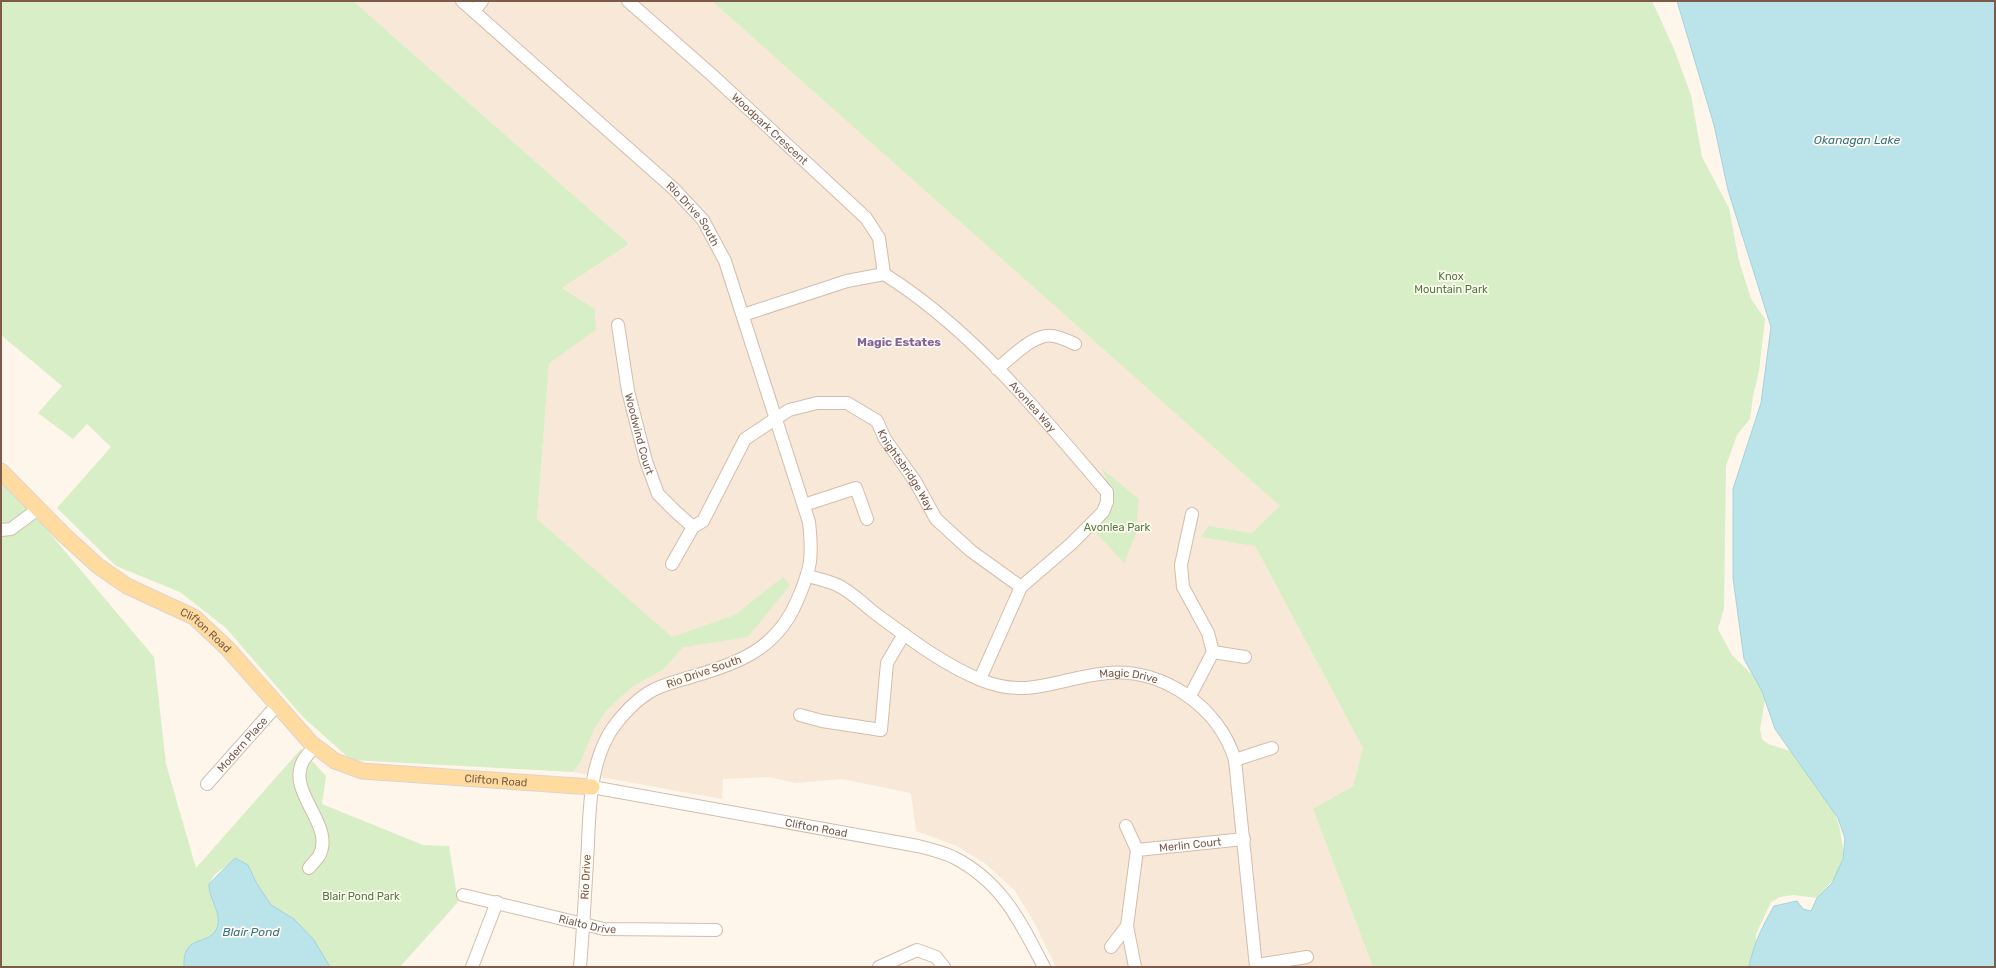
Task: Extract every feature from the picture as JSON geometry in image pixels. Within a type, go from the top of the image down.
[{"type":"main road","name":"Clifton Road","points":[[1,471],[38,509],[98,566],[127,586],[194,617],[228,649],[315,746],[335,761],[362,771],[592,787]]},
{"type":"street","name":"Rio Drive South","points":[[462,1],[674,189],[703,220],[725,261],[809,522],[812,551],[808,576],[793,611],[783,627],[766,645],[748,657],[722,668],[668,683],[649,692],[630,707],[612,729],[602,750],[592,787]]},
{"type":"street","points":[[474,11],[482,1]]},
{"type":"street","name":"Woodpark Crescent","points":[[628,1],[866,218],[879,238],[884,274]]},
{"type":"street","points":[[743,315],[847,281],[884,274]]},
{"type":"street","name":"Avonlea Way","points":[[884,274],[913,292],[997,369],[1107,492],[1107,502],[1103,512],[1071,544],[1021,587],[980,680]]},
{"type":"street","name":"Woodwind Court","points":[[618,326],[628,391],[646,461],[658,494],[693,527]]},
{"type":"street","points":[[997,369],[1025,346],[1045,336],[1064,339],[1075,344]]},
{"type":"street","name":"Knightsbridge Way","points":[[672,564],[693,527],[702,520],[745,439],[776,417],[789,410],[817,403],[848,403],[877,421],[885,439],[915,481],[936,520],[971,551],[1021,587]]},
{"type":"street","points":[[804,505],[856,488],[867,519]]},
{"type":"street","points":[[1,530],[11,529],[38,509]]},
{"type":"street","points":[[1190,696],[1213,652],[1208,633],[1183,587],[1181,565],[1192,514]]},
{"type":"street","name":"Magic Drive","points":[[808,576],[838,585],[948,665],[980,680],[1001,687],[1025,689],[1108,673],[1138,674],[1169,685],[1190,696],[1214,720],[1226,737],[1235,760],[1256,966]]},
{"type":"street","points":[[800,715],[822,721],[881,730],[887,662],[904,634]]},
{"type":"street","points":[[1213,652],[1245,657]]},
{"type":"street","name":"Modern Place","points":[[207,784],[277,705]]},
{"type":"street","points":[[309,868],[319,855],[322,841],[317,822],[302,793],[299,778],[303,762],[315,746]]},
{"type":"street","points":[[1235,760],[1272,748]]},
{"type":"street","name":"Rio Drive","points":[[580,967],[592,787]]},
{"type":"street","name":"Clifton Road","points":[[592,787],[918,846],[952,857],[979,874],[1001,894],[1018,916],[1044,967]]},
{"type":"street","points":[[1126,826],[1137,850],[1127,926],[1135,967]]},
{"type":"street","name":"Merlin Court","points":[[1137,850],[1244,839]]},
{"type":"street","name":"Rialto Drive","points":[[463,895],[604,929],[716,930]]},
{"type":"street","points":[[472,967],[497,902]]},
{"type":"street","points":[[1111,947],[1127,926]]},
{"type":"street","points":[[879,967],[917,950],[936,957],[944,967]]},
{"type":"street","points":[[1256,966],[1307,957]]},
{"type":"shaded area","points":[[353,1],[712,1],[1016,268],[1281,507],[1252,533],[1209,526],[1255,546],[1363,748],[1353,786],[1313,809],[1373,967],[1056,967],[1033,920],[1015,891],[986,864],[957,846],[916,831],[911,793],[842,779],[796,783],[769,777],[723,779],[722,799],[573,772],[581,762],[594,729],[607,710],[632,687],[663,670],[683,647],[537,519],[549,362],[596,330],[595,309],[562,288],[629,244]]},
{"type":"green space","points":[[1,1],[353,1],[629,244],[562,288],[595,309],[596,330],[549,363],[537,519],[672,637],[735,615],[783,577],[790,585],[748,637],[683,647],[663,670],[632,687],[607,710],[594,729],[581,762],[573,772],[351,760],[303,717],[226,628],[180,592],[116,566],[57,508],[111,447],[87,424],[73,439],[38,413],[62,386],[1,335]]},
{"type":"green space","name":"Knox Mountain Park","points":[[712,1],[1652,1],[1674,49],[1691,95],[1702,157],[1729,208],[1739,261],[1751,299],[1765,319],[1759,371],[1753,396],[1750,419],[1737,435],[1726,466],[1724,608],[1718,629],[1732,655],[1767,689],[1760,729],[1762,739],[1768,744],[1790,751],[1799,757],[1825,787],[1839,825],[1844,854],[1838,874],[1817,898],[1793,895],[1780,897],[1771,902],[1756,934],[1756,941],[1762,967],[1373,967],[1313,809],[1353,786],[1363,748],[1255,546],[1201,537],[1209,526],[1252,533],[1280,506]]},
{"type":"green space","name":"Avonlea Park","points":[[1102,469],[1139,499],[1135,536],[1124,563],[1089,525],[1111,491]]},
{"type":"green space","name":"Blair Pond Park","points":[[1,483],[26,505],[154,657],[166,764],[196,868],[301,749],[326,776],[322,804],[423,845],[449,846],[458,902],[400,967],[319,967],[289,926],[232,862],[215,874],[209,884],[210,895],[218,917],[218,927],[210,936],[192,944],[185,956],[184,967],[1,967]]},
{"type":"water","name":"Okanagan Lake","points":[[1677,1],[1995,1],[1995,967],[1749,967],[1759,935],[1774,906],[1797,901],[1803,909],[1811,911],[1817,898],[1832,883],[1843,859],[1845,838],[1838,818],[1775,729],[1762,691],[1744,659],[1733,578],[1733,489],[1761,403],[1771,327],[1728,190],[1714,125]]},
{"type":"water","name":"Blair Pond","points":[[235,858],[248,865],[257,884],[271,905],[294,919],[314,940],[330,967],[184,967],[184,957],[191,945],[212,935],[216,930],[218,919],[209,889],[209,884]]},
{"type":"district","name":"Magic Estates","points":[[899,342]]}]
